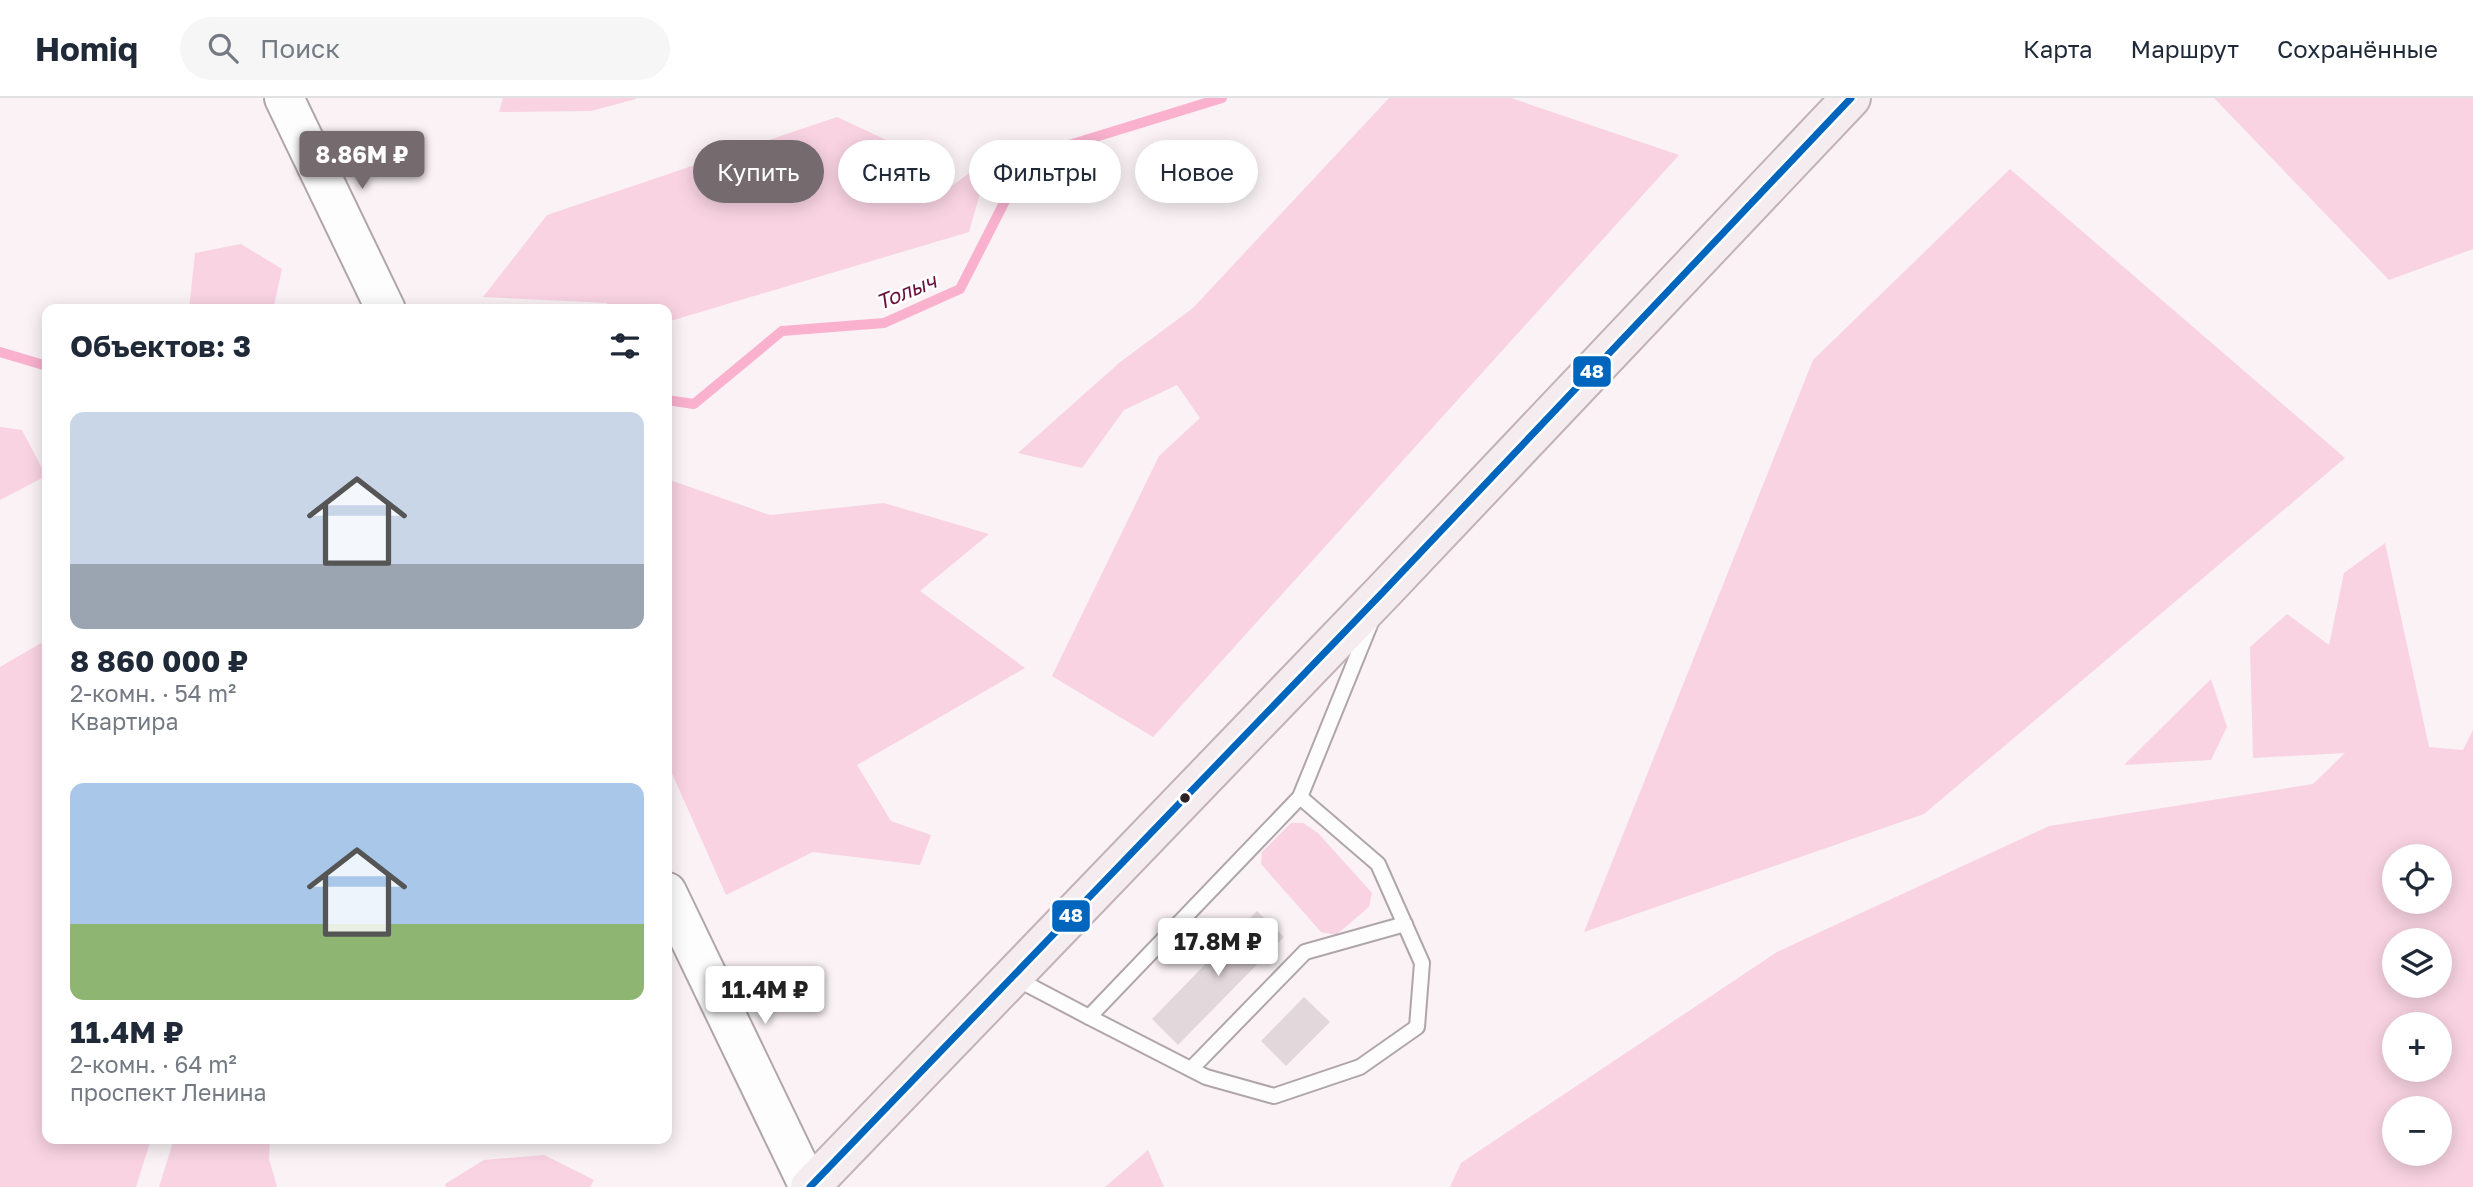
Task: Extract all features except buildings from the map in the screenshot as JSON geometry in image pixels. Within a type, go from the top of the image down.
[{"type":"main road","points":[[809,1187],[1384,591],[1851,98]]},
{"type":"street","points":[[284,98],[383,304]]},
{"type":"street","points":[[672,902],[809,1187]]},
{"type":"lane","points":[[1089,1017],[1300,797],[1384,591]]},
{"type":"lane","points":[[1014,977],[1206,1077],[1274,1096],[1360,1067],[1417,1027],[1422,963],[1378,864],[1300,797]]},
{"type":"lane","points":[[1191,1069],[1305,952],[1405,924]]},
{"type":"shaded area","points":[[503,98],[636,99],[591,111],[499,112]]},
{"type":"shaded area","points":[[1389,98],[1511,98],[1679,155],[1153,737],[1052,676],[1159,456],[1200,418],[1177,385],[1124,410],[1082,468],[1018,453],[1119,363],[1193,308]]},
{"type":"shaded area","points":[[2214,98],[2473,98],[2473,249],[2389,280]]},
{"type":"shaded area","points":[[837,117],[886,140],[838,140],[838,203],[955,203],[955,183],[969,173],[969,203],[977,203],[969,232],[672,321],[672,304],[607,304],[483,297],[547,215],[693,166],[693,203],[824,203],[824,140],[769,140]]},
{"type":"shaded area","points":[[2010,169],[2345,458],[1924,814],[1584,932],[1813,360]]},
{"type":"shaded area","points":[[241,244],[282,269],[274,304],[190,304],[195,253]]},
{"type":"shaded area","points":[[0,427],[22,430],[42,468],[42,478],[0,500]]},
{"type":"shaded area","points":[[672,481],[770,515],[884,503],[989,534],[920,591],[1025,668],[857,765],[891,821],[931,835],[920,865],[813,852],[726,895],[672,773]]},
{"type":"shaded area","points":[[2385,543],[2429,747],[2463,750],[2473,730],[2473,1187],[1450,1187],[1461,1163],[1777,952],[2049,826],[2313,784],[2345,753],[2253,758],[2250,647],[2287,614],[2329,645],[2344,573]]},
{"type":"shaded area","points":[[41,643],[42,1144],[149,1144],[136,1187],[0,1187],[0,667]]},
{"type":"shaded area","points":[[2211,679],[2227,727],[2211,760],[2124,765]]},
{"type":"shaded area","points":[[1291,823],[1303,823],[1318,833],[1372,893],[1369,907],[1336,935],[1321,932],[1261,864],[1262,852]]},
{"type":"shaded area","points":[[172,1144],[270,1144],[269,1159],[277,1187],[159,1187]]},
{"type":"shaded area","points":[[1148,1150],[1164,1187],[1105,1187]]},
{"type":"shaded area","points":[[544,1155],[594,1180],[590,1187],[446,1187],[445,1184],[484,1160]]},
{"type":"waterway","name":"Толыч","points":[[672,401],[694,404],[782,331],[884,323],[960,289],[1027,158],[1222,98]]},
{"type":"waterway","name":"Толыч","points":[[0,352],[42,365]]},
{"type":"transit line","name":"48","points":[[810,1187],[1384,591],[1851,98]]}]
